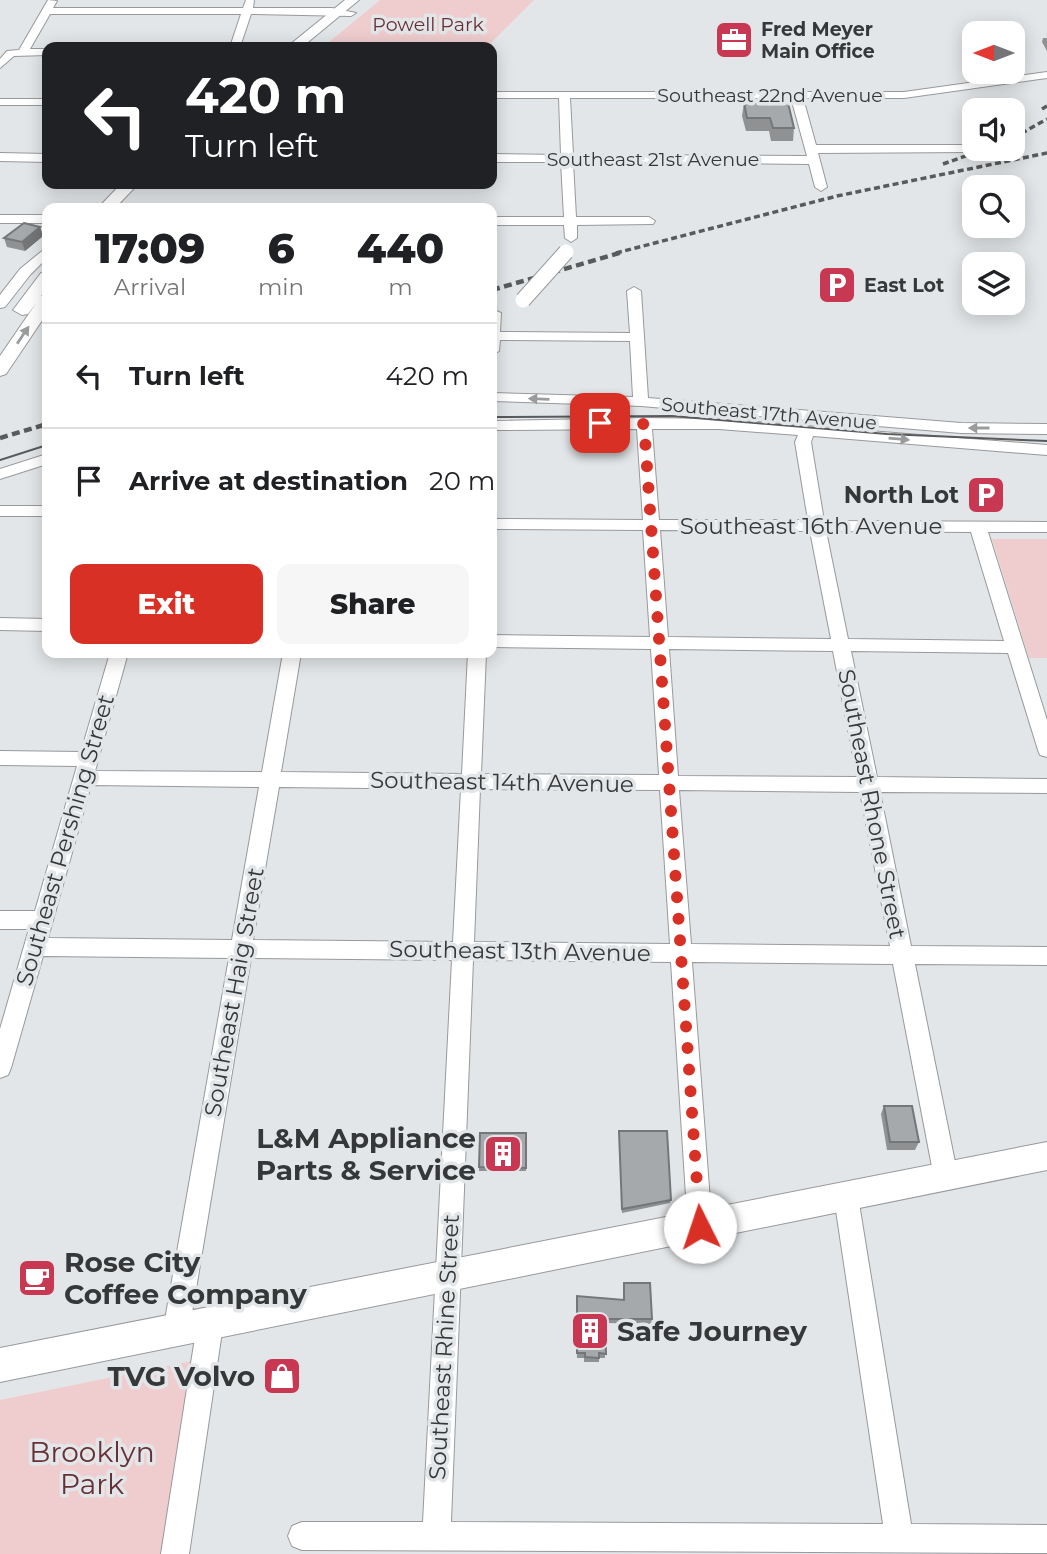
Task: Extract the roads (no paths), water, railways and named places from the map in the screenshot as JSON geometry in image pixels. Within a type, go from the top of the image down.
[{"type":"main road","points":[[301,42],[348,8],[368,0]]},
{"type":"main road","points":[[315,42],[348,8]]},
{"type":"main road","points":[[113,203],[132,189]]},
{"type":"main road","points":[[0,342],[42,284]]},
{"type":"main road","points":[[0,370],[42,307]]},
{"type":"main road","points":[[0,1365],[1047,1157]]},
{"type":"street","points":[[23,52],[52,0]]},
{"type":"street","points":[[46,11],[248,5],[348,8]]},
{"type":"street","points":[[237,42],[248,5]]},
{"type":"street","points":[[0,65],[6,55],[42,52]]},
{"type":"street","name":"Southeast 22nd Avenue","points":[[497,95],[913,95],[1047,75]]},
{"type":"street","points":[[523,300],[569,245],[564,95]]},
{"type":"street","points":[[796,95],[821,187]]},
{"type":"street","points":[[0,102],[42,102]]},
{"type":"street","name":"Southeast 21st Avenue","points":[[497,158],[567,159],[962,149]]},
{"type":"street","points":[[0,157],[42,158]]},
{"type":"street","points":[[0,219],[42,219]]},
{"type":"street","points":[[497,221],[649,221]]},
{"type":"street","points":[[0,304],[5,290],[42,256]]},
{"type":"street","points":[[634,291],[641,402]]},
{"type":"street","points":[[497,336],[637,337]]},
{"type":"street","name":"Southeast 17th Avenue","points":[[497,397],[641,402],[902,425],[1047,429]]},
{"type":"street","points":[[644,424],[700,1227]]},
{"type":"street","name":"Southeast 17th Avenue","points":[[497,425],[737,425],[1047,450]]},
{"type":"street","name":"Southeast Rhone Street","points":[[807,432],[803,442],[817,525],[946,1177]]},
{"type":"street","points":[[0,474],[42,461]]},
{"type":"street","points":[[0,483],[42,470]]},
{"type":"street","points":[[0,511],[42,511]]},
{"type":"street","name":"Southeast 16th Avenue","points":[[497,524],[1047,527]]},
{"type":"street","points":[[978,527],[1047,750]]},
{"type":"street","points":[[0,624],[42,625]]},
{"type":"street","points":[[497,641],[1016,647]]},
{"type":"street","name":"Southeast Pershing Street","points":[[0,1069],[117,658]]},
{"type":"street","name":"Southeast Haig Street","points":[[177,1331],[291,658]]},
{"type":"street","name":"Southeast Rhine Street","points":[[436,1538],[477,658]]},
{"type":"street","name":"Southeast 14th Avenue","points":[[0,758],[86,768],[270,779],[1047,786]]},
{"type":"street","points":[[0,920],[42,920]]},
{"type":"street","name":"Southeast 13th Avenue","points":[[34,947],[1047,956]]},
{"type":"street","points":[[846,1197],[901,1547]]},
{"type":"street","points":[[175,1554],[210,1325]]},
{"type":"street","points":[[302,1536],[901,1547],[1047,1539]]},
{"type":"tram line","points":[[497,417],[672,416],[887,434],[1047,441]]},
{"type":"tram line","points":[[0,460],[42,447]]},
{"type":"railway","points":[[1042,109],[1047,106]]},
{"type":"railway","points":[[1025,131],[1047,119]]},
{"type":"railway","points":[[616,253],[837,196],[1047,153]]},
{"type":"railway","points":[[943,164],[962,157]]},
{"type":"railway","points":[[497,289],[623,252]]},
{"type":"railway","points":[[0,438],[42,425]]},
{"type":"place","name":"Fred Meyer Main Office","points":[[734,40]]},
{"type":"place","name":"East Lot","points":[[837,285]]},
{"type":"place","name":"North Lot","points":[[986,495]]},
{"type":"place","name":"L&M Appliance Parts & Service","points":[[503,1154]]},
{"type":"place","name":"Rose City Coffee Company","points":[[37,1278]]},
{"type":"place","name":"Safe Journey","points":[[590,1331]]},
{"type":"place","name":"TVG Volvo","points":[[282,1376]]},
{"type":"park label","name":"Powell Park","points":[[428,24]]},
{"type":"park label","name":"Brooklyn Park","points":[[92,1468]]}]
